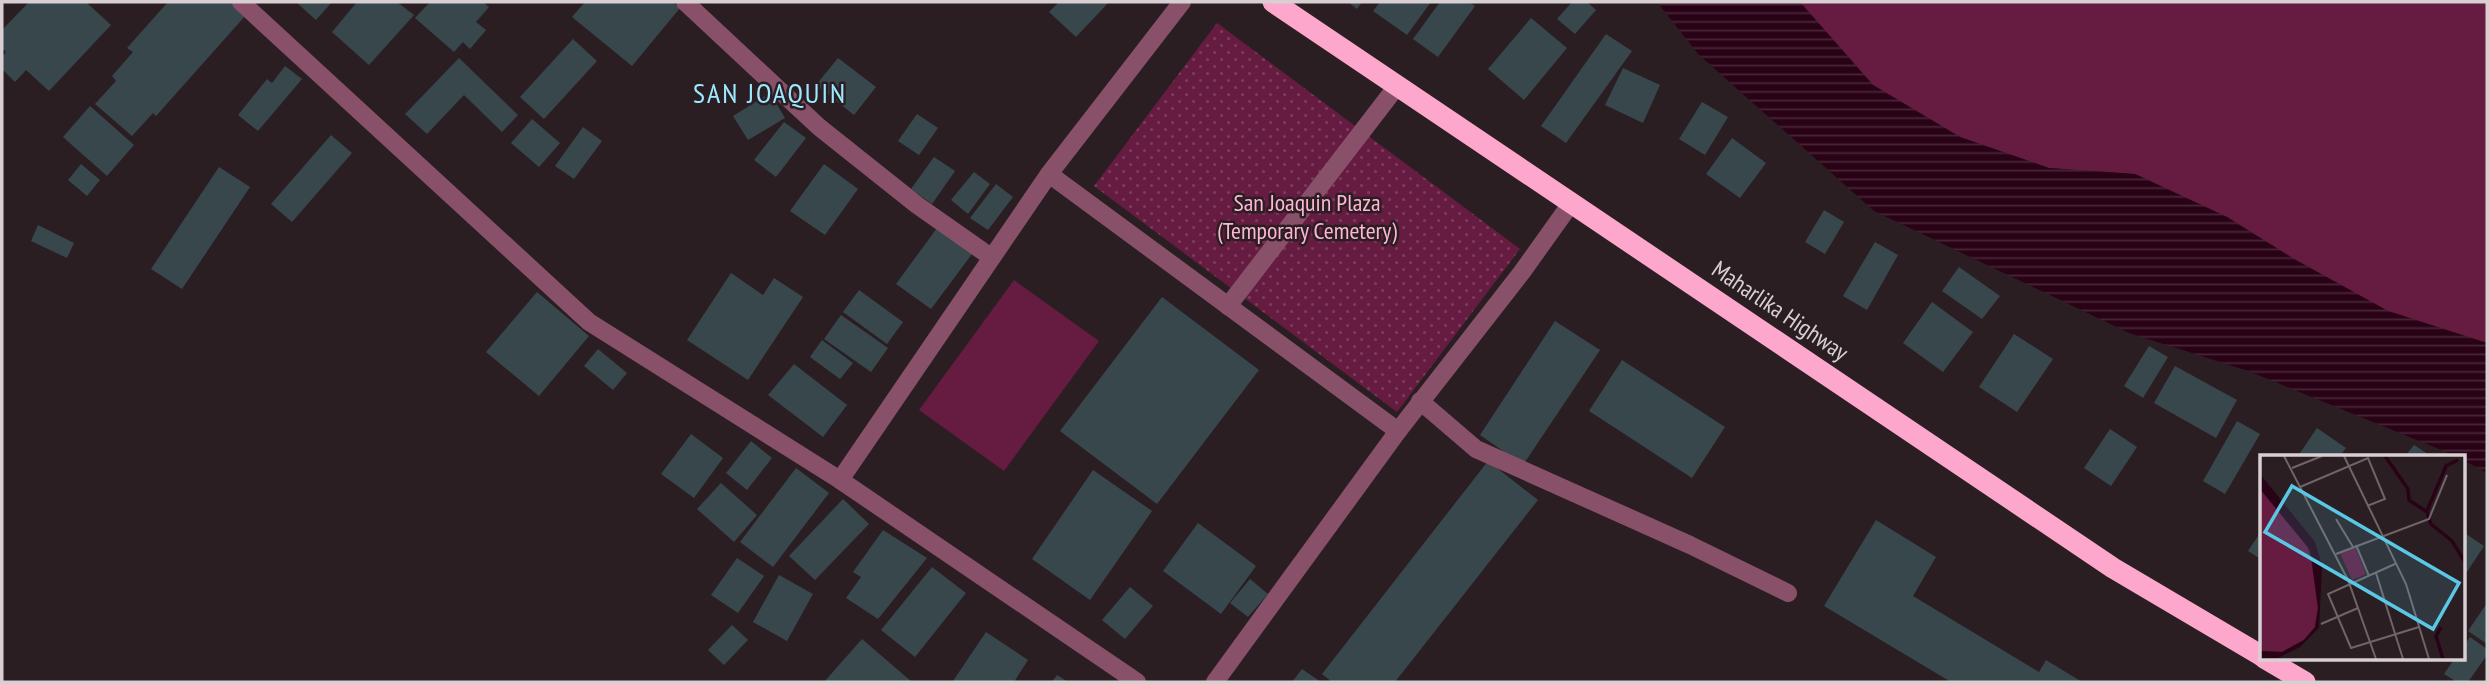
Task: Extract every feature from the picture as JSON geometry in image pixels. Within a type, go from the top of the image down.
[{"type":"highway","name":"Maharlika Highway","points":[[1273,2],[2102,561],[2260,655]]},
{"type":"highway","name":"Maharlika Highway","points":[[2268,660],[2305,682]]},
{"type":"street","points":[[241,2],[589,322],[840,480],[1137,682]]},
{"type":"street","points":[[685,2],[820,127],[917,205],[991,257]]},
{"type":"street","points":[[840,480],[1049,174],[1182,2]]},
{"type":"street","points":[[1228,306],[1397,86]]},
{"type":"street","points":[[1049,174],[1398,431]]},
{"type":"street","points":[[1215,682],[1420,401],[1522,272],[1572,202]]},
{"type":"street","points":[[1420,401],[1485,454],[1690,545],[1788,593]]},
{"type":"green space","points":[[1800,2],[2487,2],[2487,343],[2388,311],[2294,259],[2227,217],[2135,174],[2049,168],[1960,137],[1873,85]]},
{"type":"green space","name":"San Joaquin Plaza (Temporary Cemetery)","points":[[1217,23],[1520,249],[1397,412],[1094,186]]},
{"type":"green space","points":[[1014,280],[1099,341],[1004,471],[919,410]]},
{"type":"shaded area","points":[[1657,2],[1800,2],[1873,85],[1960,137],[2049,168],[2135,174],[2227,217],[2294,259],[2388,311],[2487,343],[2487,473],[2464,461],[2464,455],[2454,455],[2248,371],[2129,333],[1874,211],[1698,54]]},
{"type":"building","points":[[29,2],[86,2],[111,25],[49,91],[26,70],[15,82],[2,69],[2,57],[6,52],[2,48],[2,30]]},
{"type":"building","points":[[168,2],[231,2],[246,15],[156,116],[153,113],[132,136],[95,104],[116,81],[112,76],[133,52],[127,48]]},
{"type":"building","points":[[296,2],[332,2],[316,20]]},
{"type":"building","points":[[357,2],[397,2],[414,15],[369,65],[332,32]]},
{"type":"building","points":[[430,2],[483,2],[489,7],[476,22],[486,30],[470,49],[463,42],[454,52],[415,18]]},
{"type":"building","points":[[585,2],[673,2],[680,8],[632,66],[572,17]]},
{"type":"building","points":[[1059,2],[1109,2],[1076,37],[1049,12]]},
{"type":"building","points":[[1348,2],[1362,2],[1357,9]]},
{"type":"building","points":[[1380,2],[1431,2],[1407,35],[1373,11]]},
{"type":"building","points":[[1440,2],[1469,2],[1475,6],[1438,57],[1413,39]]},
{"type":"building","points":[[1572,2],[1587,2],[1596,10],[1575,34],[1557,19]]},
{"type":"building","points":[[1531,18],[1567,48],[1524,100],[1488,69]]},
{"type":"building","points":[[1606,34],[1632,51],[1566,143],[1541,126]]},
{"type":"building","points":[[573,39],[597,61],[544,119],[520,97]]},
{"type":"building","points":[[459,58],[518,115],[502,132],[464,95],[427,134],[405,114]]},
{"type":"building","points":[[838,58],[876,87],[854,115],[816,85]]},
{"type":"building","points":[[285,66],[302,79],[258,131],[238,115],[267,79],[272,83]]},
{"type":"building","points":[[1623,68],[1660,85],[1643,123],[1605,105]]},
{"type":"building","points":[[770,93],[785,118],[748,140],[733,116]]},
{"type":"building","points":[[1702,102],[1728,117],[1705,155],[1679,139]]},
{"type":"building","points":[[90,106],[134,145],[107,176],[63,137]]},
{"type":"building","points":[[917,114],[938,128],[919,155],[898,141]]},
{"type":"building","points":[[532,119],[560,143],[539,167],[511,143]]},
{"type":"building","points":[[784,122],[806,138],[776,177],[754,160]]},
{"type":"building","points":[[583,127],[602,141],[574,179],[555,166]]},
{"type":"building","points":[[331,135],[352,153],[292,222],[271,204]]},
{"type":"building","points":[[1732,138],[1766,163],[1740,198],[1706,174]]},
{"type":"building","points":[[934,157],[955,171],[932,204],[911,189]]},
{"type":"building","points":[[81,164],[100,180],[87,196],[68,180]]},
{"type":"building","points":[[824,164],[858,189],[825,235],[790,211]]},
{"type":"building","points":[[219,167],[250,187],[182,289],[151,269]]},
{"type":"building","points":[[974,172],[990,184],[968,214],[951,200]]},
{"type":"building","points":[[996,184],[1013,197],[988,230],[970,218]]},
{"type":"building","points":[[1824,210],[1844,222],[1825,254],[1805,242]]},
{"type":"building","points":[[38,225],[74,243],[67,258],[31,241]]},
{"type":"building","points":[[937,228],[972,254],[931,309],[896,284]]},
{"type":"building","points":[[1875,242],[1898,255],[1867,310],[1843,296]]},
{"type":"building","points":[[1959,267],[2000,296],[1982,319],[1942,291]]},
{"type":"building","points":[[731,273],[763,295],[774,278],[803,297],[748,380],[687,340]]},
{"type":"building","points":[[859,290],[903,322],[887,344],[843,312]]},
{"type":"building","points":[[537,292],[589,336],[539,396],[486,352]]},
{"type":"building","points":[[1162,297],[1259,370],[1157,504],[1060,431]]},
{"type":"building","points":[[1932,302],[1973,332],[1943,372],[1903,343]]},
{"type":"building","points":[[841,315],[888,348],[871,372],[824,339]]},
{"type":"building","points":[[1555,321],[1600,350],[1523,465],[1480,435]]},
{"type":"building","points":[[2014,334],[2053,359],[2017,412],[1979,387]]},
{"type":"building","points":[[822,340],[853,363],[840,379],[810,357]]},
{"type":"building","points":[[2149,346],[2168,357],[2143,398],[2124,386]]},
{"type":"building","points":[[598,349],[627,373],[613,390],[584,366]]},
{"type":"building","points":[[1622,360],[1725,427],[1692,478],[1589,411]]},
{"type":"building","points":[[794,364],[847,405],[823,437],[768,395]]},
{"type":"building","points":[[2175,366],[2237,400],[2216,438],[2154,403]]},
{"type":"building","points":[[2237,421],[2260,434],[2225,494],[2203,481]]},
{"type":"building","points":[[2317,428],[2346,448],[2341,455],[2299,455]]},
{"type":"building","points":[[2110,429],[2137,447],[2111,486],[2084,468]]},
{"type":"building","points":[[691,434],[723,458],[694,498],[661,474]]},
{"type":"building","points":[[751,441],[772,458],[747,490],[726,473]]},
{"type":"building","points":[[2414,445],[2429,455],[2406,455]]},
{"type":"building","points":[[1488,461],[1538,500],[1395,682],[1332,682],[1322,674]]},
{"type":"building","points":[[796,468],[829,493],[773,567],[740,542]]},
{"type":"building","points":[[1093,470],[1152,511],[1090,600],[1032,559]]},
{"type":"building","points":[[721,483],[757,515],[734,542],[697,509]]},
{"type":"building","points":[[843,499],[869,524],[815,580],[789,556]]},
{"type":"building","points":[[1876,520],[1936,557],[1913,596],[2039,672],[2046,660],[2082,682],[1951,682],[1824,606]]},
{"type":"building","points":[[1198,523],[1256,566],[1221,614],[1163,571]]},
{"type":"building","points":[[883,530],[927,558],[878,619],[846,598],[861,577],[853,572]]},
{"type":"building","points":[[2260,533],[2260,559],[2248,551]]},
{"type":"building","points":[[2464,533],[2484,546],[2464,576]]},
{"type":"building","points":[[737,558],[764,576],[738,613],[711,595]]},
{"type":"building","points":[[932,567],[966,593],[915,657],[881,630]]},
{"type":"building","points":[[779,575],[813,594],[787,641],[753,622]]},
{"type":"building","points":[[1250,579],[1268,594],[1248,617],[1230,603]]},
{"type":"building","points":[[1130,587],[1153,606],[1125,639],[1102,620]]},
{"type":"building","points":[[2487,603],[2487,644],[2468,631]]},
{"type":"building","points":[[732,625],[748,640],[724,665],[708,650]]},
{"type":"building","points":[[986,632],[1028,660],[1014,682],[953,681]]},
{"type":"building","points":[[2470,637],[2487,649],[2487,655],[2468,682],[2457,682],[2444,674],[2454,660],[2464,660],[2464,646]]},
{"type":"building","points":[[862,639],[912,682],[824,682]]},
{"type":"building","points":[[1302,669],[1321,682],[1292,682]]},
{"type":"building","points":[[1057,675],[1068,682],[1052,682]]},
{"type":"district","name":"SAN JOAQUIN","points":[[770,93]]}]
